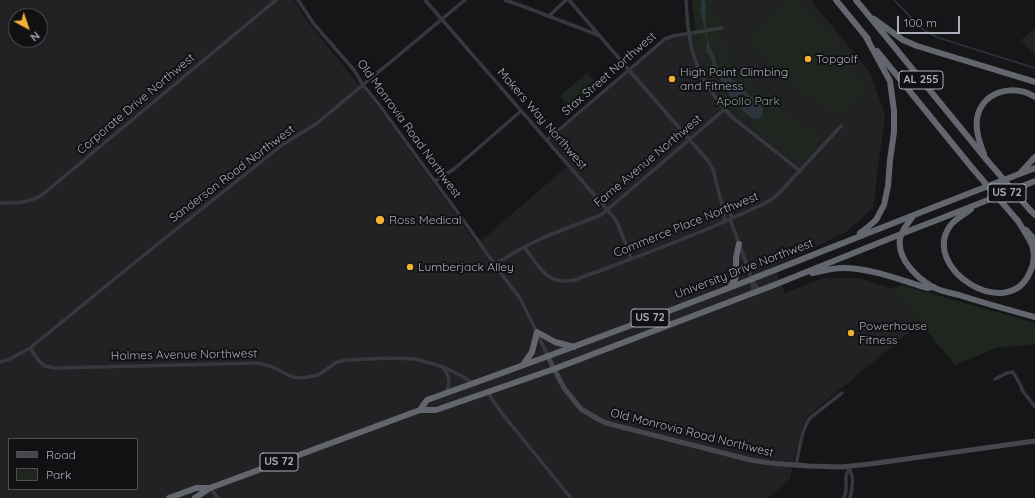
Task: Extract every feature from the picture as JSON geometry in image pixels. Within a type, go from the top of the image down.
[{"type":"highway","name":"AL 255","points":[[836,0],[973,169],[1035,240]]},
{"type":"highway","name":"AL 255","points":[[856,0],[986,159],[1033,212]]},
{"type":"highway","points":[[868,14],[903,40],[917,46],[1035,82]]},
{"type":"highway","points":[[856,237],[876,220],[884,205],[888,186],[894,132],[894,111],[890,81],[866,37]]},
{"type":"highway","points":[[986,159],[978,136],[976,124],[982,106],[994,94],[1010,90],[1027,92],[1035,97]]},
{"type":"highway","points":[[1018,175],[1035,157]]},
{"type":"highway","name":"University Drive Northwest","points":[[420,410],[427,400],[548,357],[1035,168]]},
{"type":"highway","name":"University Drive Northwest","points":[[195,498],[210,488],[420,410],[436,410],[554,369],[797,276],[1035,181]]},
{"type":"highway","points":[[978,204],[950,226],[946,234],[944,249],[949,264],[954,271],[961,278],[983,290],[1006,293],[1019,287],[1024,283],[1028,276],[1032,268],[1034,253],[1032,246],[1018,222]]},
{"type":"highway","points":[[913,216],[901,234],[899,240],[902,256],[918,276],[934,287],[1035,317]]},
{"type":"highway","points":[[730,287],[735,279],[736,258],[739,244]]},
{"type":"highway","points":[[797,276],[829,269],[854,268],[889,276],[927,288],[934,287]]},
{"type":"highway","points":[[522,366],[532,352],[537,332],[555,342],[574,347]]},
{"type":"highway","name":"University Drive Northwest","points":[[169,498],[196,488],[210,488]]},
{"type":"street","name":"Corporate Drive Northwest","points":[[0,203],[27,202],[38,197],[276,0]]},
{"type":"street","name":"Old Monrovia Road Northwest","points":[[298,0],[314,24],[364,84],[520,298],[564,388],[581,409],[606,423],[751,460],[796,466],[848,468],[1035,441]]},
{"type":"street","name":"Makers Way Northwest","points":[[425,0],[616,220],[631,259]]},
{"type":"street","name":"Sanderson Road Northwest","points":[[30,348],[276,150],[316,124],[465,0]]},
{"type":"street","points":[[505,0],[600,36]]},
{"type":"street","points":[[549,16],[566,0]]},
{"type":"street","points":[[570,0],[711,165],[725,222]]},
{"type":"street","points":[[686,0],[688,33],[693,53],[701,73],[713,93],[724,109],[800,171]]},
{"type":"street","name":"Stax Street Northwest","points":[[547,140],[665,39],[688,33],[722,28]]},
{"type":"street","name":"Fame Avenue Northwest","points":[[495,264],[524,247],[601,214],[607,210],[724,109]]},
{"type":"street","points":[[435,182],[454,169],[521,111]]},
{"type":"street","name":"Commerce Place Northwest","points":[[524,247],[549,278],[558,281],[567,282],[575,280],[631,259],[725,222],[775,198],[841,126]]},
{"type":"street","points":[[721,201],[731,219],[756,292]]},
{"type":"street","points":[[752,279],[756,292]]},
{"type":"street","points":[[0,362],[30,348]]},
{"type":"street","name":"Holmes Avenue Northwest","points":[[30,348],[39,361],[45,366],[55,368],[258,363],[270,366],[293,377],[303,378],[318,375],[337,362],[347,360],[389,358],[416,359],[443,367],[474,383]]},
{"type":"street","points":[[443,367],[449,376],[450,381],[444,394]]},
{"type":"street","points":[[995,379],[1012,372],[1022,390],[1035,407]]},
{"type":"street","points":[[488,392],[504,416],[571,498]]},
{"type":"street","points":[[796,466],[802,440],[810,418],[842,393]]},
{"type":"street","points":[[844,498],[848,468]]},
{"type":"street","points":[[848,468],[852,474],[850,498]]},
{"type":"street","points":[[210,488],[218,498]]},
{"type":"shaded area","points":[[0,0],[294,0],[305,18],[358,84],[364,88],[477,244],[570,164],[550,140],[660,45],[669,39],[685,35],[722,30],[718,17],[709,12],[713,0],[811,0],[869,71],[885,114],[873,208],[846,232],[774,267],[785,293],[824,278],[859,278],[892,289],[920,323],[808,416],[803,424],[790,479],[768,498],[0,498]]},
{"type":"shaded area","points":[[701,0],[705,0],[707,37],[718,68],[722,73],[738,83],[749,95],[759,102],[762,106],[763,113],[758,119],[752,118],[745,113],[727,92],[713,69],[712,60],[706,51],[707,42],[700,9]]},
{"type":"shaded area","points":[[1035,29],[1035,55],[1021,40]]},
{"type":"green space","name":"Apollo Park","points":[[692,0],[713,0],[709,12],[715,13],[715,16],[718,17],[719,14],[724,15],[723,23],[721,24],[726,51],[732,60],[730,62],[782,111],[810,131],[813,128],[822,138],[800,164],[735,111],[722,96],[707,71],[702,58]]},
{"type":"green space","name":"Topgolf","points":[[790,0],[800,0],[838,44],[867,88],[855,105],[838,117],[795,86],[750,41],[758,28],[767,18],[777,8]]},
{"type":"green space","points":[[587,73],[598,86],[571,109],[560,96]]},
{"type":"green space","points":[[901,285],[1035,323],[1035,344],[997,348],[955,365],[892,289]]},
{"type":"waterway","points":[[894,0],[922,29],[939,38],[1035,68]]},
{"type":"place","name":"Topgolf","points":[[808,59]]},
{"type":"place","name":"High Point Climbing and Fitness","points":[[672,79]]},
{"type":"place","name":"Ross Medical","points":[[380,220]]},
{"type":"place","name":"Lumberjack Alley","points":[[410,267]]},
{"type":"place","name":"Powerhouse Fitness","points":[[851,333]]}]
